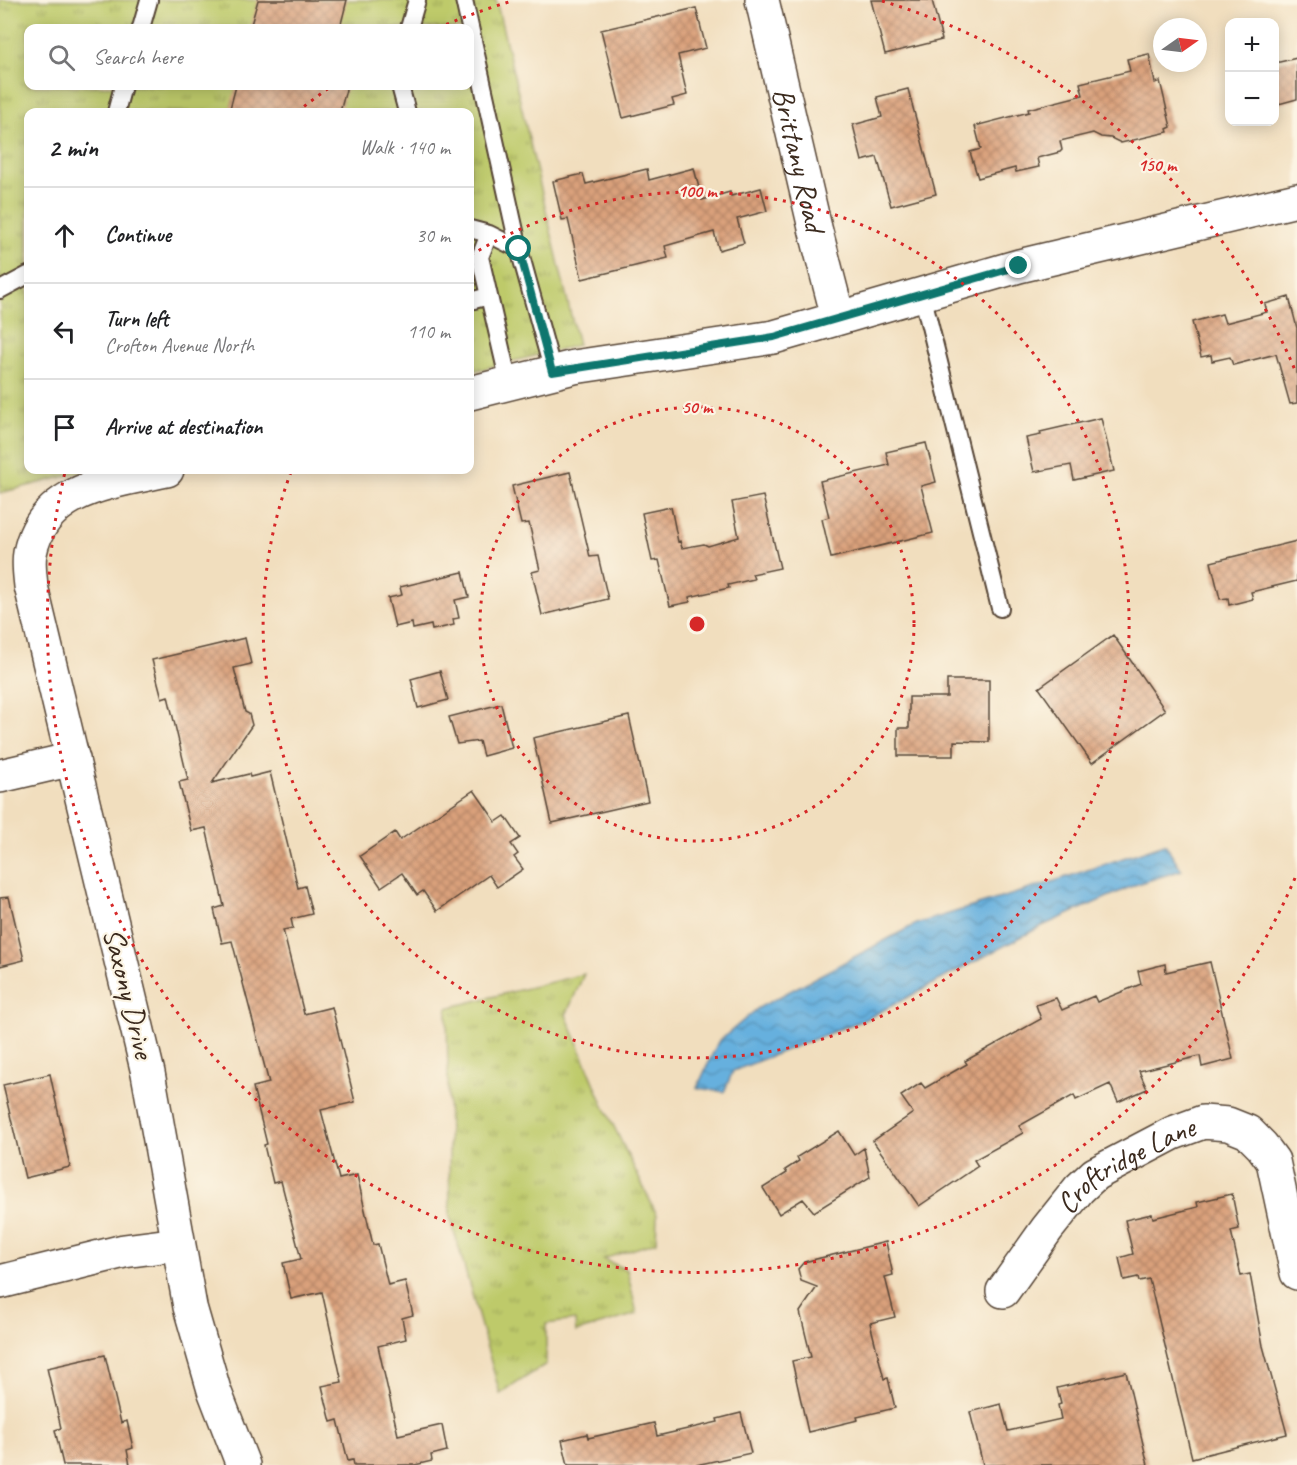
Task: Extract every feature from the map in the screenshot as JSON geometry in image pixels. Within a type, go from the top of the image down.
[{"type":"street","name":"Brittany Road","points":[[762,0],[814,228],[838,317]]},
{"type":"street","points":[[474,392],[552,372],[774,337],[1019,266],[1297,200]]},
{"type":"street","name":"Saxony Drive","points":[[150,474],[94,486],[61,501],[36,533],[30,555],[31,586],[148,1073],[190,1307],[214,1390],[243,1465]]},
{"type":"street","points":[[0,776],[73,759]]},
{"type":"street","name":"Croftridge Lane","points":[[1003,1291],[1047,1229],[1079,1189],[1095,1174],[1173,1133],[1203,1122],[1228,1124],[1248,1132],[1273,1161],[1297,1273]]},
{"type":"street","points":[[0,1282],[124,1251],[178,1244]]},
{"type":"lane","points":[[410,24],[417,0]]},
{"type":"lane","points":[[464,0],[469,24]]},
{"type":"lane","points":[[142,24],[149,1]]},
{"type":"lane","points":[[474,45],[519,249],[552,372]]},
{"type":"lane","points":[[117,108],[122,90]]},
{"type":"lane","points":[[401,90],[406,108]]},
{"type":"lane","points":[[474,230],[489,234],[519,249]]},
{"type":"lane","points":[[489,234],[480,257],[509,383]]},
{"type":"lane","points":[[0,290],[24,276]]},
{"type":"lane","points":[[922,294],[1000,608]]},
{"type":"lane","points":[[474,300],[489,296]]},
{"type":"green space","points":[[0,0],[496,0],[578,345],[474,371],[474,108],[24,108],[24,474],[74,474],[0,493]]},
{"type":"green space","points":[[584,974],[566,1015],[603,1104],[657,1215],[656,1242],[603,1259],[627,1270],[637,1314],[576,1332],[575,1320],[546,1324],[546,1364],[500,1394],[450,1216],[447,1008]]},
{"type":"water","points":[[1165,844],[1182,870],[1137,884],[1042,926],[868,1018],[733,1071],[724,1092],[697,1088],[718,1042],[758,1008],[916,924]]},
{"type":"building","points":[[258,0],[347,0],[341,24],[251,24]]},
{"type":"building","points":[[871,0],[932,0],[942,40],[885,54]]},
{"type":"building","points":[[696,8],[706,48],[678,55],[687,95],[672,99],[674,105],[623,118],[601,30]]},
{"type":"building","points":[[1149,54],[1155,83],[1160,81],[1171,127],[1167,129],[1168,132],[1121,143],[1093,133],[1060,141],[1062,150],[1060,152],[1037,158],[1039,167],[1016,172],[1015,168],[978,178],[970,152],[981,149],[975,126],[1083,95],[1080,83],[1130,71],[1127,59]]},
{"type":"building","points":[[1297,58],[1297,99],[1279,104],[1279,72],[1279,62]]},
{"type":"building","points":[[908,89],[936,194],[891,206],[877,157],[862,161],[853,125],[882,117],[877,97]]},
{"type":"building","points":[[235,90],[346,90],[341,108],[230,108]]},
{"type":"building","points":[[694,168],[702,200],[730,192],[731,196],[761,188],[767,211],[737,219],[744,243],[719,250],[714,232],[665,246],[668,258],[582,279],[568,219],[562,220],[553,181],[583,174],[586,184],[647,169],[649,180]]},
{"type":"building","points":[[1289,297],[1297,328],[1297,403],[1290,404],[1276,354],[1233,365],[1230,357],[1212,361],[1211,355],[1201,357],[1192,322],[1222,314],[1225,323],[1267,312],[1265,304]]},
{"type":"building","points":[[1101,418],[1114,471],[1074,480],[1071,465],[1034,472],[1026,438],[1041,435],[1040,432]]},
{"type":"building","points":[[926,443],[936,482],[921,486],[933,533],[831,558],[822,519],[829,517],[820,481],[889,465],[886,452]]},
{"type":"building","points":[[570,472],[590,557],[598,556],[608,599],[542,615],[532,572],[540,570],[529,523],[521,524],[512,486]]},
{"type":"building","points":[[763,496],[780,568],[752,574],[754,579],[728,585],[729,588],[689,597],[690,602],[670,606],[659,560],[652,561],[642,513],[671,507],[678,542],[680,541],[682,548],[704,544],[708,546],[739,537],[732,502]]},
{"type":"building","points":[[1297,541],[1297,581],[1251,592],[1253,599],[1229,605],[1228,598],[1220,599],[1211,562]]},
{"type":"building","points":[[463,572],[469,597],[455,600],[459,618],[453,619],[454,625],[432,630],[431,625],[413,629],[412,623],[395,627],[388,598],[402,595],[400,587]]},
{"type":"building","points":[[1113,635],[1165,710],[1092,763],[1039,688]]},
{"type":"building","points":[[245,638],[251,664],[234,668],[245,712],[249,714],[252,725],[212,783],[249,774],[250,777],[270,772],[298,888],[305,886],[312,914],[291,919],[293,928],[283,930],[304,1014],[332,1007],[355,1102],[321,1110],[339,1179],[357,1175],[373,1245],[378,1244],[388,1285],[405,1281],[413,1315],[402,1318],[406,1339],[378,1346],[398,1435],[442,1425],[447,1451],[431,1455],[432,1461],[415,1465],[354,1465],[353,1460],[348,1461],[338,1420],[331,1422],[322,1386],[342,1382],[322,1292],[291,1299],[283,1263],[301,1259],[281,1181],[273,1183],[264,1145],[267,1144],[253,1087],[269,1083],[232,941],[222,943],[214,909],[224,906],[206,828],[191,831],[179,782],[188,780],[168,696],[162,698],[152,660]]},
{"type":"building","points":[[440,671],[448,700],[418,708],[411,679]]},
{"type":"building","points":[[947,680],[989,680],[989,742],[954,741],[954,756],[898,756],[898,728],[909,728],[909,697],[947,697]]},
{"type":"building","points":[[501,704],[512,748],[483,756],[479,741],[457,744],[449,717]]},
{"type":"building","points":[[629,716],[648,801],[552,823],[533,738]]},
{"type":"building","points":[[474,790],[496,822],[505,816],[520,838],[511,844],[518,854],[514,857],[523,869],[497,887],[489,875],[437,911],[423,891],[417,895],[402,873],[381,887],[360,856],[395,832],[400,840]]},
{"type":"building","points":[[9,897],[24,960],[0,966],[0,898]]},
{"type":"building","points":[[1210,962],[1233,1059],[1202,1067],[1200,1056],[1139,1071],[1147,1089],[1118,1102],[1110,1084],[1076,1100],[1074,1095],[1019,1126],[1023,1133],[974,1160],[978,1166],[919,1206],[873,1141],[913,1113],[901,1096],[921,1083],[925,1088],[967,1064],[965,1061],[1041,1019],[1036,1005],[1056,998],[1062,1010],[1094,996],[1097,1002],[1141,984],[1138,971],[1165,964],[1166,972]]},
{"type":"building","points":[[50,1074],[70,1167],[25,1178],[3,1085]]},
{"type":"building","points":[[839,1131],[854,1155],[864,1148],[870,1177],[814,1212],[803,1199],[779,1214],[763,1188],[787,1173],[785,1170],[799,1161],[797,1157]]},
{"type":"building","points":[[1232,1194],[1239,1229],[1231,1231],[1241,1276],[1250,1274],[1263,1346],[1287,1434],[1192,1458],[1149,1279],[1139,1281],[1138,1277],[1124,1280],[1119,1258],[1133,1254],[1125,1220],[1152,1214],[1153,1218],[1198,1207],[1197,1202]]},
{"type":"building","points":[[886,1242],[893,1275],[885,1277],[895,1317],[870,1323],[884,1379],[888,1378],[895,1408],[808,1432],[792,1361],[811,1357],[800,1312],[817,1287],[801,1281],[798,1269],[804,1262]]},
{"type":"building","points":[[105,1355],[121,1423],[127,1421],[133,1448],[127,1450],[130,1465],[63,1465],[55,1430],[61,1428],[47,1368]]},
{"type":"building","points":[[1126,1372],[1148,1465],[983,1465],[970,1412],[1001,1404],[1008,1431],[1061,1419],[1058,1405],[1061,1404],[1057,1388]]},
{"type":"building","points":[[741,1413],[751,1453],[696,1465],[568,1465],[562,1440],[587,1434],[588,1438],[654,1423],[657,1436],[718,1422],[717,1419]]},
{"type":"route","points":[[519,249],[552,372],[774,337],[1019,266]]}]
